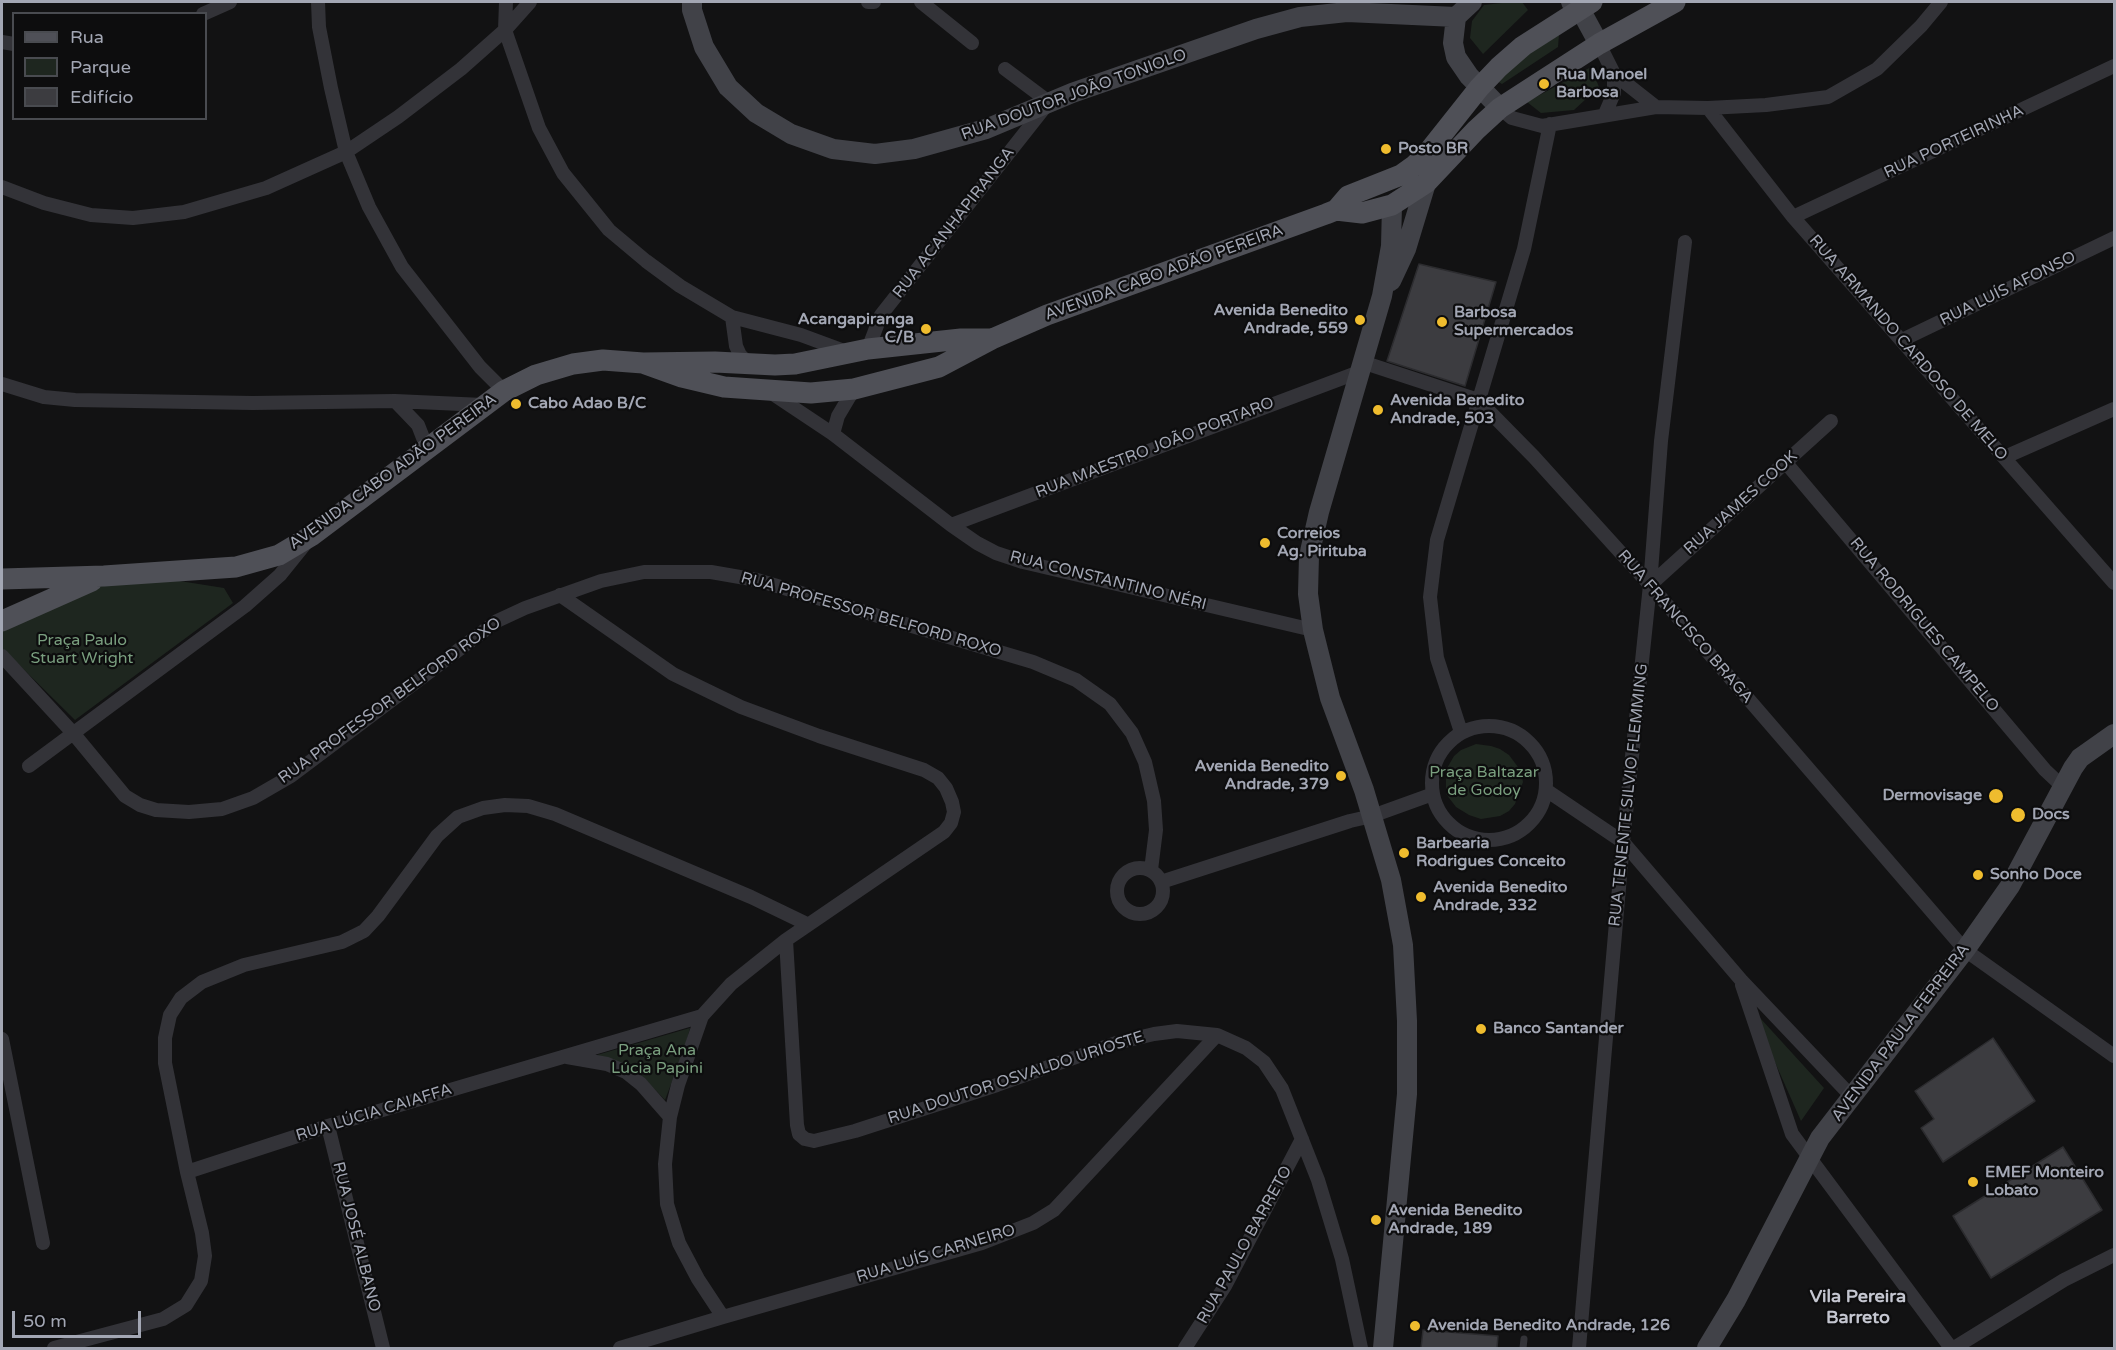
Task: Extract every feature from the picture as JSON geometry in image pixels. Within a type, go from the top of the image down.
[{"type":"main road","name":"RUA DOUTOR JOÃO TONIOLO","points":[[692,2],[692,10],[704,47],[728,87],[756,113],[791,134],[833,149],[875,154],[914,149],[986,129],[1049,102],[1256,29],[1300,17],[1347,12],[1456,17]]},
{"type":"main road","points":[[1472,2],[1456,17],[1453,43],[1456,57],[1479,88],[1500,108]]},
{"type":"main road","name":"AVENIDA CABO ADÃO PEREIRA","points":[[643,363],[682,377],[724,387],[811,393],[854,389],[939,367],[993,339],[1047,315],[1336,210],[1362,213],[1392,205],[1426,183],[1476,129],[1500,108],[1599,44],[1674,2]]},
{"type":"main road","points":[[1383,1348],[1407,1094],[1407,1021],[1403,945],[1391,880],[1364,790],[1330,698],[1313,630],[1308,594],[1309,556],[1319,512],[1382,296],[1391,246],[1392,205],[1401,175],[1429,151],[1479,88],[1499,67],[1580,3],[1599,44]]},
{"type":"main road","name":"AVENIDA CABO ADÃO PEREIRA","points":[[1336,210],[1348,196],[1401,175]]},
{"type":"main road","points":[[1382,296],[1398,270],[1415,225],[1426,183]]},
{"type":"main road","name":"AVENIDA CABO ADÃO PEREIRA","points":[[2,579],[104,576],[236,567],[279,555],[311,536],[504,391],[536,375],[573,364],[603,360],[643,363],[795,364],[858,351],[961,339],[993,339]]},
{"type":"main road","points":[[854,389],[866,371],[858,351]]},
{"type":"main road","points":[[750,364],[754,375],[767,391]]},
{"type":"main road","name":"AVENIDA CABO ADÃO PEREIRA","points":[[2,621],[104,576]]},
{"type":"main road","name":"AVENIDA PAULA FERREIRA","points":[[1707,1348],[1736,1300],[1820,1138],[1965,950],[2010,886],[2062,786],[2080,758],[2115,734]]},
{"type":"street","points":[[207,12],[230,2]]},
{"type":"street","points":[[318,2],[329,77],[346,153],[369,207],[402,267],[480,367],[504,391]]},
{"type":"street","points":[[506,2],[505,30],[539,128],[562,173],[609,230],[680,286],[732,317],[858,351]]},
{"type":"street","points":[[2,188],[44,203],[91,215],[133,218],[184,212],[267,188],[346,153],[398,117],[461,69],[505,30],[530,2]]},
{"type":"street","points":[[868,2],[874,2]]},
{"type":"street","points":[[921,2],[972,43]]},
{"type":"street","points":[[1500,108],[1512,118],[1542,126],[1656,107],[1708,108],[1766,105],[1828,97],[1877,69],[1921,26],[1941,2]]},
{"type":"street","points":[[1599,44],[1614,74],[1656,107]]},
{"type":"street","name":"RUA PORTEIRINHA","points":[[1793,217],[2115,66]]},
{"type":"street","points":[[1005,69],[1049,102]]},
{"type":"street","points":[[1605,114],[1614,93],[1614,74]]},
{"type":"street","name":"RUA ACANHAPIRANGA","points":[[858,351],[881,315],[1049,102]]},
{"type":"street","name":"RUA ARMANDO CARDOSO DE MELO","points":[[1708,108],[1793,217],[2114,581]]},
{"type":"street","points":[[1461,732],[1437,658],[1430,597],[1437,540],[1524,249],[1550,124]]},
{"type":"street","name":"RUA LUÍS AFONSO","points":[[1902,340],[2115,238]]},
{"type":"street","name":"RUA TENENTE SILVIO FLEMMING","points":[[1579,1348],[1623,842],[1650,585],[1661,441],[1685,242]]},
{"type":"street","points":[[732,317],[736,346],[740,355],[750,364]]},
{"type":"street","name":"RUA FRANCISCO BRAGA","points":[[1361,367],[1478,400],[1534,457],[1650,585],[1965,950],[2115,1056]]},
{"type":"street","name":"RUA MAESTRO JOÃO PORTARO","points":[[951,525],[1361,367]]},
{"type":"street","points":[[2,384],[44,397],[75,400],[253,403],[395,401],[483,405]]},
{"type":"street","points":[[833,434],[838,416],[854,389]]},
{"type":"street","name":"RUA CONSTANTINO NÉRI","points":[[767,391],[833,434],[951,525],[996,553],[1023,562],[1313,630]]},
{"type":"street","points":[[395,401],[418,425],[427,448]]},
{"type":"street","points":[[2005,457],[2115,409]]},
{"type":"street","name":"RUA JAMES COOK","points":[[1650,585],[1831,421]]},
{"type":"street","name":"RUA RODRIGUES CAMPELO","points":[[1786,463],[2062,786]]},
{"type":"street","points":[[29,766],[245,606],[280,575],[311,536]]},
{"type":"street","name":"RUA PROFESSOR BELFORD ROXO","points":[[2,656],[73,732],[125,796],[140,805],[156,810],[189,812],[222,809],[253,798],[291,776],[497,621],[525,608],[601,581],[644,572],[711,572],[757,580],[1033,662],[1076,680],[1110,704],[1132,733],[1145,762],[1154,801],[1156,830],[1151,870]]},
{"type":"street","points":[[560,595],[683,679],[752,711],[819,736],[924,770],[938,778],[946,788],[952,802],[954,812],[951,823],[944,832],[807,924],[731,984],[702,1016],[678,1085],[670,1117],[664,1164],[667,1204],[679,1243],[698,1279],[723,1317]]},
{"type":"street","points":[[1494,725],[1523,736],[1534,747],[1542,760],[1546,775],[1546,790],[1540,810],[1528,826],[1511,836],[1491,841],[1471,838],[1453,828],[1440,813],[1433,794],[1432,776],[1437,759],[1447,743],[1461,732],[1478,726],[1494,725]]},
{"type":"street","points":[[1546,790],[1623,842],[1741,980],[1852,1098]]},
{"type":"street","points":[[1161,882],[1372,816],[1433,794]]},
{"type":"street","points":[[54,1348],[163,1319],[186,1305],[201,1281],[205,1256],[202,1233],[165,1063],[165,1038],[170,1015],[181,998],[202,982],[244,965],[342,942],[364,931],[378,916],[437,836],[458,817],[483,808],[505,805],[528,806],[555,814],[751,897],[807,924]]},
{"type":"street","points":[[1135,868],[1151,870],[1161,882],[1162,898],[1152,911],[1136,914],[1122,907],[1118,900],[1116,892],[1121,877],[1135,868]]},
{"type":"street","name":"RUA DOUTOR OSVALDO URIOSTE","points":[[786,940],[797,1125],[799,1134],[805,1139],[814,1141],[855,1131],[1116,1043],[1177,1031],[1217,1035],[1246,1048],[1264,1062],[1282,1089],[1318,1180],[1342,1259],[1361,1348]]},
{"type":"street","points":[[1741,980],[1792,1134],[1952,1348],[2064,1280],[2115,1255]]},
{"type":"street","name":"RUA LÚCIA CAIAFFA","points":[[187,1172],[328,1126],[702,1016]]},
{"type":"street","name":"RUA LUÍS CARNEIRO","points":[[620,1348],[982,1243],[1033,1224],[1053,1210],[1217,1035]]},
{"type":"street","points":[[2,1040],[44,1242]]},
{"type":"street","name":"RUA LÚCIA CAIAFFA","points":[[562,1056],[607,1064],[626,1072],[641,1084],[670,1117]]},
{"type":"street","name":"RUA JOSÉ ALBANO","points":[[328,1126],[383,1348]]},
{"type":"street","name":"RUA PAULO BARRETO","points":[[1185,1348],[1225,1286],[1302,1139]]},
{"type":"lane","points":[[1523,1348],[1524,1339]]},
{"type":"green space","points":[[1522,2],[1528,10],[1483,54],[1470,38],[1472,21],[1484,5]]},
{"type":"green space","points":[[1559,35],[1558,47],[1502,84],[1495,80],[1497,73]]},
{"type":"green space","points":[[1591,67],[1599,87],[1574,110],[1541,113],[1527,102]]},
{"type":"green space","name":"Praça Paulo Stuart Wright","points":[[167,579],[224,588],[233,603],[75,720],[2,648],[2,626],[98,586]]},
{"type":"green space","name":"Praça Baltazar de Godoy","points":[[1476,744],[1500,749],[1509,755],[1521,771],[1523,782],[1515,804],[1500,816],[1481,819],[1469,815],[1456,807],[1446,794],[1446,770],[1454,756],[1461,750]]},
{"type":"green space","points":[[1751,1008],[1824,1088],[1801,1121]]},
{"type":"green space","name":"Praça Ana Lúcia Papini","points":[[690,1028],[665,1100],[642,1076],[629,1067],[590,1057]]},
{"type":"building","name":"Barbosa Supermercados","points":[[1419,264],[1496,282],[1465,386],[1387,361]]},
{"type":"building","points":[[1993,1038],[2035,1101],[1943,1162],[1921,1128],[1934,1119],[1915,1091]]},
{"type":"building","points":[[2063,1147],[2102,1210],[1991,1278],[1953,1216]]},
{"type":"building","points":[[1423,1330],[1498,1336],[1497,1348],[1421,1348]]},
{"type":"place","name":"Rua Manoel Barbosa","points":[[1544,84]]},
{"type":"place","name":"Posto BR","points":[[1386,149]]},
{"type":"place","name":"Avenida Benedito Andrade, 559","points":[[1360,320]]},
{"type":"place","name":"Barbosa Supermercados","points":[[1442,322]]},
{"type":"place","name":"Acangapiranga C/B","points":[[926,329]]},
{"type":"place","name":"Cabo Adao B/C","points":[[516,404]]},
{"type":"place","name":"Avenida Benedito Andrade, 503","points":[[1378,410]]},
{"type":"place","name":"Correios Ag. Pirituba","points":[[1265,543]]},
{"type":"place","name":"Avenida Benedito Andrade, 379","points":[[1341,776]]},
{"type":"place","name":"Dermovisage","points":[[1996,796]]},
{"type":"place","name":"Docs","points":[[2018,815]]},
{"type":"place","name":"Barbearia Rodrigues Conceito","points":[[1404,853]]},
{"type":"place","name":"Sonho Doce","points":[[1978,875]]},
{"type":"place","name":"Avenida Benedito Andrade, 332","points":[[1421,897]]},
{"type":"place","name":"Banco Santander","points":[[1481,1029]]},
{"type":"place","name":"EMEF Monteiro Lobato","points":[[1973,1182]]},
{"type":"place","name":"Avenida Benedito Andrade, 189","points":[[1376,1220]]},
{"type":"place","name":"Avenida Benedito Andrade, 126","points":[[1415,1326]]},
{"type":"district","name":"Vila Pereira Barreto","points":[[1858,1307]]}]
